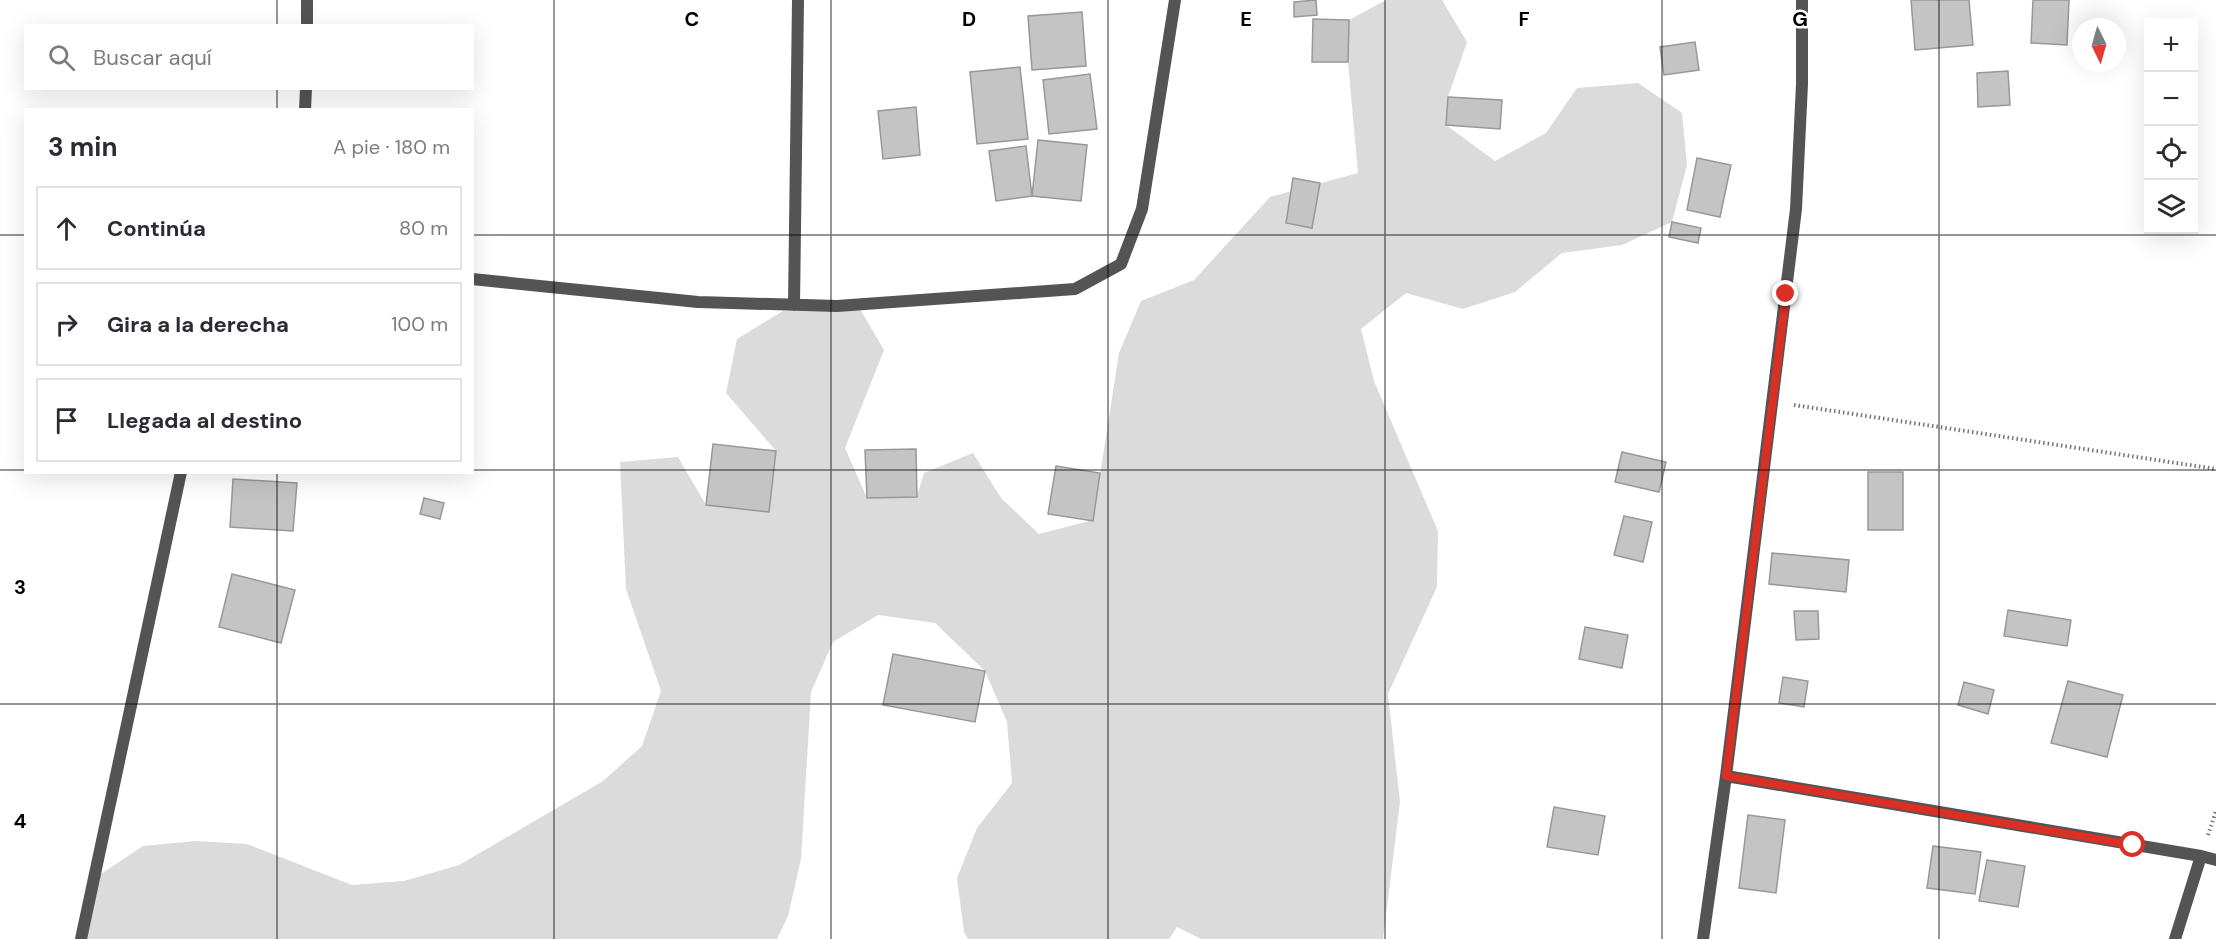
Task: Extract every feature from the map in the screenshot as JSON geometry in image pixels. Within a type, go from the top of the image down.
[{"type":"street","points":[[307,0],[307,24]]},
{"type":"street","points":[[794,305],[798,0]]},
{"type":"street","points":[[474,279],[698,302],[837,306],[1075,289],[1121,264],[1142,209],[1175,0]]},
{"type":"street","points":[[1703,939],[1726,776],[1796,209],[1802,84],[1802,0]]},
{"type":"street","points":[[305,108],[306,90]]},
{"type":"street","points":[[81,939],[181,474]]},
{"type":"street","points":[[1726,776],[2216,860]]},
{"type":"street","points":[[2175,939],[2201,856]]},
{"type":"path","points":[[1773,402],[2216,469]]},
{"type":"shaded area","points":[[1386,0],[1442,0],[1467,42],[1448,97],[1446,125],[1495,161],[1546,133],[1577,88],[1638,83],[1682,113],[1687,165],[1672,222],[1622,245],[1562,253],[1515,292],[1463,309],[1406,293],[1361,329],[1374,381],[1438,531],[1437,587],[1388,694],[1400,802],[1383,939],[1201,939],[1177,927],[1169,939],[968,939],[964,932],[957,878],[977,828],[1012,783],[1007,722],[985,671],[935,623],[878,615],[833,642],[811,692],[801,859],[788,916],[777,939],[84,939],[98,876],[143,846],[196,841],[247,844],[352,885],[404,881],[459,865],[603,781],[642,746],[661,691],[626,589],[620,462],[678,457],[706,505],[769,511],[776,451],[726,393],[737,339],[783,311],[857,304],[884,350],[845,448],[867,498],[917,496],[924,473],[973,453],[1001,498],[1039,534],[1093,520],[1119,353],[1141,301],[1194,280],[1270,197],[1358,173],[1348,62],[1349,20]]},
{"type":"building","points":[[1316,0],[1317,15],[1294,17],[1294,2]]},
{"type":"building","points":[[1911,0],[1969,0],[1973,45],[1915,50]]},
{"type":"building","points":[[2033,0],[2069,0],[2067,45],[2031,43]]},
{"type":"building","points":[[1082,12],[1086,66],[1032,70],[1028,16]]},
{"type":"building","points":[[1313,19],[1349,20],[1348,62],[1312,62]]},
{"type":"building","points":[[1695,42],[1699,70],[1664,75],[1660,47]]},
{"type":"building","points":[[1020,67],[1028,139],[977,144],[970,72]]},
{"type":"building","points":[[2008,71],[2010,105],[1978,107],[1977,73]]},
{"type":"building","points":[[1090,74],[1097,129],[1049,134],[1043,80]]},
{"type":"building","points":[[1448,97],[1502,100],[1500,129],[1446,125]]},
{"type":"building","points":[[916,107],[920,155],[883,159],[878,111]]},
{"type":"building","points":[[1038,140],[1087,145],[1081,201],[1032,196]]},
{"type":"building","points":[[1026,146],[1032,196],[996,201],[989,151]]},
{"type":"building","points":[[1697,158],[1731,165],[1720,217],[1687,210]]},
{"type":"building","points":[[1293,178],[1320,183],[1312,228],[1286,223]]},
{"type":"building","points":[[1672,222],[1701,228],[1698,243],[1669,237]]},
{"type":"building","points":[[713,444],[776,451],[769,512],[706,505]]},
{"type":"building","points":[[916,449],[917,497],[867,498],[865,450]]},
{"type":"building","points":[[1622,452],[1666,462],[1659,492],[1615,482]]},
{"type":"building","points":[[1056,466],[1100,473],[1093,521],[1048,514]]},
{"type":"building","points":[[1868,472],[1903,472],[1903,530],[1868,530]]},
{"type":"building","points":[[233,479],[297,483],[293,531],[230,527]]},
{"type":"building","points":[[424,498],[444,503],[440,519],[420,514]]},
{"type":"building","points":[[1624,516],[1652,522],[1643,562],[1614,555]]},
{"type":"building","points":[[1772,553],[1849,560],[1846,592],[1769,584]]},
{"type":"building","points":[[232,574],[295,590],[281,643],[219,627]]},
{"type":"building","points":[[2008,610],[2071,620],[2067,646],[2004,636]]},
{"type":"building","points":[[1794,611],[1818,611],[1819,639],[1796,640]]},
{"type":"building","points":[[1585,627],[1628,635],[1622,668],[1579,659]]},
{"type":"building","points":[[893,654],[985,671],[975,722],[883,705]]},
{"type":"building","points":[[1783,677],[1808,681],[1804,707],[1779,703]]},
{"type":"building","points":[[2068,681],[2123,695],[2107,757],[2051,743]]},
{"type":"building","points":[[1964,682],[1994,690],[1988,714],[1958,705]]},
{"type":"building","points":[[1554,807],[1605,816],[1598,855],[1547,847]]},
{"type":"building","points":[[1748,815],[1785,820],[1776,893],[1739,888]]},
{"type":"building","points":[[1933,846],[1981,852],[1975,894],[1927,888]]},
{"type":"building","points":[[1987,860],[2025,866],[2018,907],[1979,901]]},
{"type":"route","points":[[1786,294],[1726,776],[2133,845]]}]
